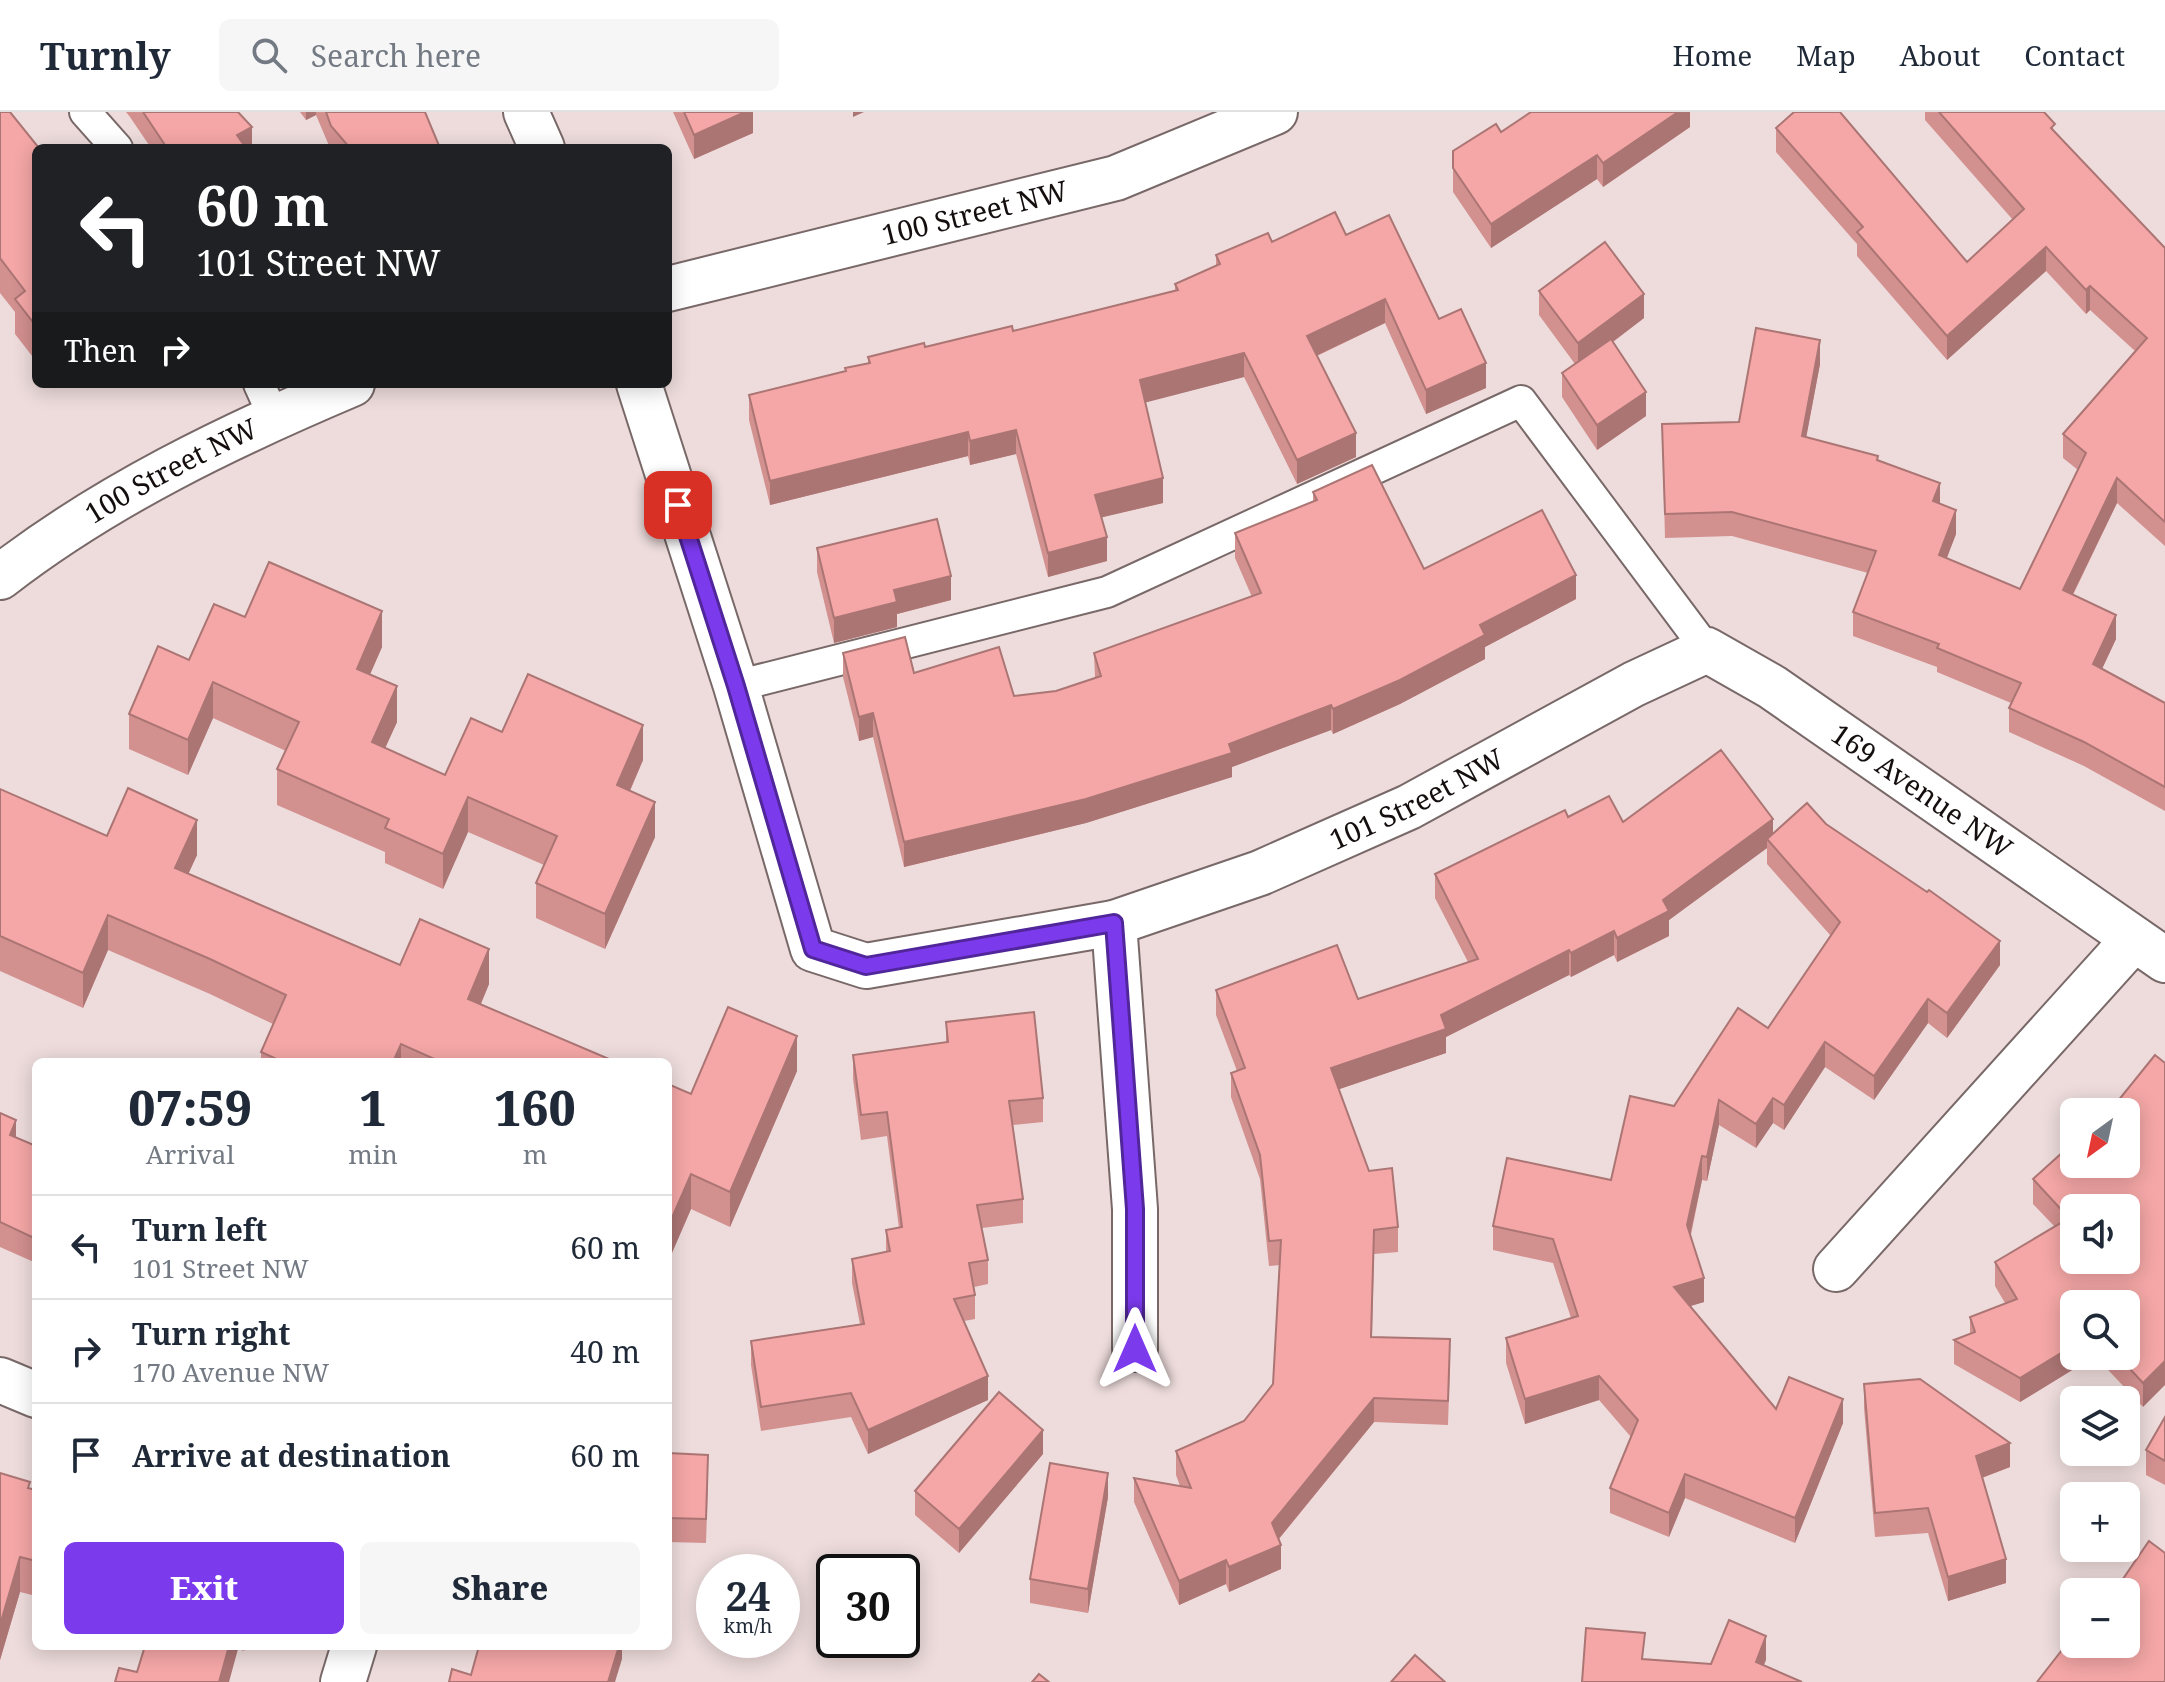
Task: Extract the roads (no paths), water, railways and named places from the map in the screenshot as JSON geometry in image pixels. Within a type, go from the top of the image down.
[{"type":"street","points":[[526,112],[540,144]]},
{"type":"street","name":"100 Street NW","points":[[672,288],[1116,178],[1275,112]]},
{"type":"street","name":"100 Street NW","points":[[0,577],[32,552],[191,458],[266,401],[332,388]]},
{"type":"street","points":[[640,388],[736,686]]},
{"type":"street","name":"101 Street NW","points":[[736,686],[813,949],[866,966],[1114,923],[1260,873],[1409,807],[1634,684],[1707,650]]},
{"type":"street","name":"169 Avenue NW","points":[[1707,650],[1772,687],[2149,950],[1836,1269]]},
{"type":"street","points":[[1114,923],[1135,1209],[1135,1349]]},
{"type":"street","points":[[0,1380],[32,1393]]},
{"type":"street","points":[[343,1682],[353,1650]]},
{"type":"lane","points":[[85,112],[113,144]]},
{"type":"lane","points":[[736,686],[1107,592],[1521,401],[1707,650]]}]
